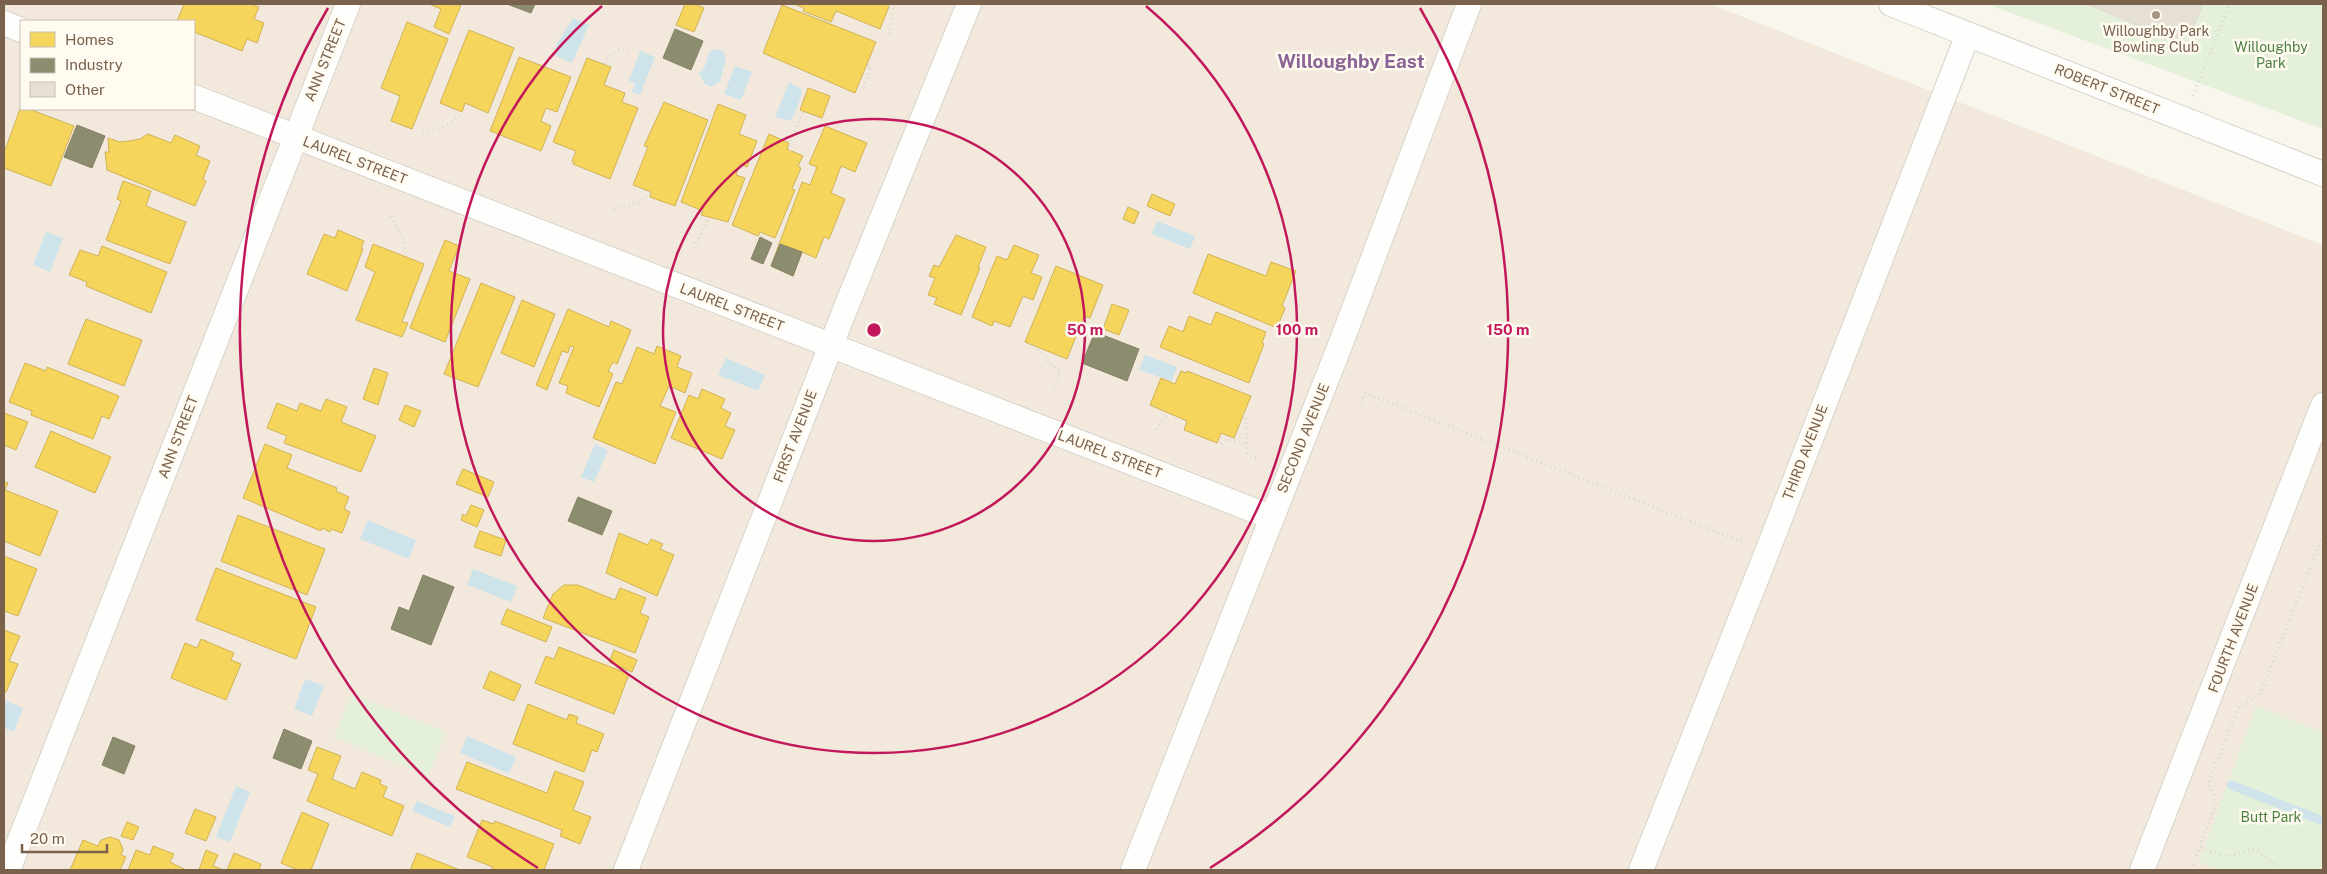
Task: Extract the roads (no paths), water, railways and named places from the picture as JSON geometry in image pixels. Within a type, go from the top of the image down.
[{"type":"street","name":"ANN STREET","points":[[8,870],[348,4]]},
{"type":"street","name":"FIRST AVENUE","points":[[626,870],[831,345],[970,4]]},
{"type":"street","name":"SECOND AVENUE","points":[[1132,870],[1341,343],[1469,4]]},
{"type":"street","name":"ROBERT STREET","points":[[1890,4],[2323,174]]},
{"type":"street","points":[[4,23],[20,30]]},
{"type":"street","name":"THIRD AVENUE","points":[[1641,870],[1767,552],[1968,34]]},
{"type":"street","name":"LAUREL STREET","points":[[195,97],[1271,517]]},
{"type":"street","name":"FOURTH AVENUE","points":[[2142,870],[2323,405]]},
{"type":"waterway","points":[[2231,785],[2323,821]]},
{"type":"place","name":"Willoughby Park Bowling Club","points":[[2156,15]]},
{"type":"district","name":"Willoughby East","points":[[1351,61]]},
{"type":"park label","name":"Willoughby Park","points":[[2271,56]]},
{"type":"park label","name":"Butt Park","points":[[2271,817]]}]
